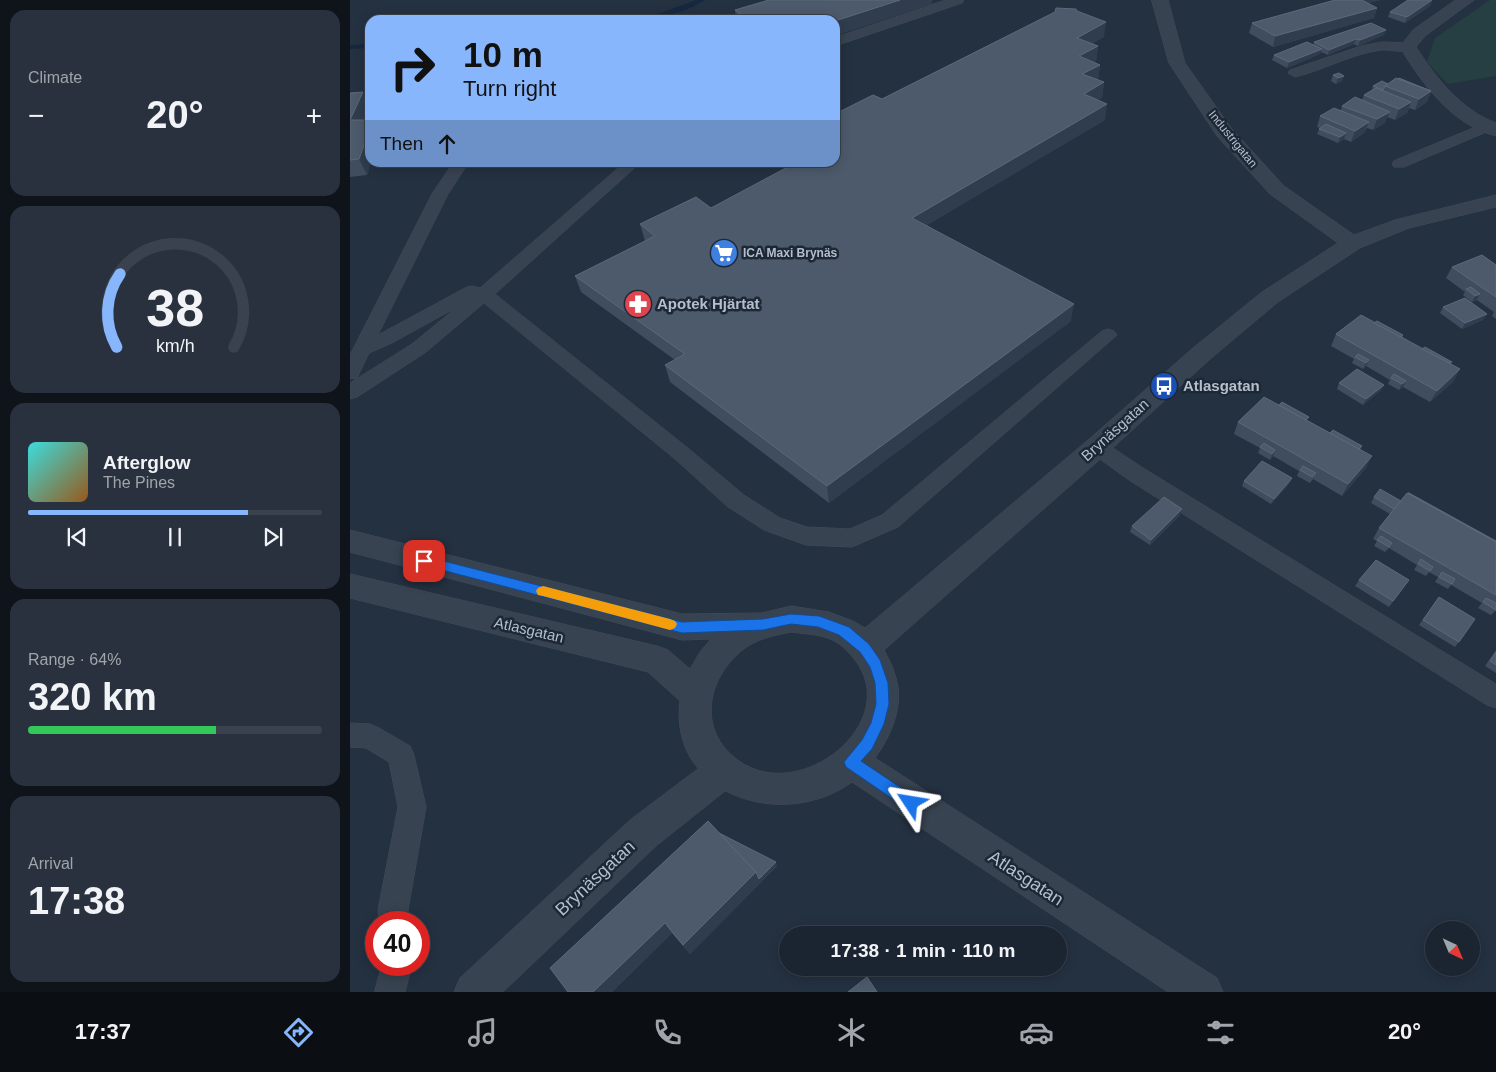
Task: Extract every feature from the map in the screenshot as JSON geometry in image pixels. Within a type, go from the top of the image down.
[{"type":"street","name":"Industrigatan","points":[[1160,0],[1177,63],[1224,132],[1276,190],[1352,243]]},
{"type":"street","points":[[1466,0],[1419,33],[1408,47],[1419,66],[1448,99],[1491,128]]},
{"type":"street","name":"Brynäsgatan","points":[[864,648],[1097,447],[1201,354],[1270,298],[1352,243],[1402,224],[1496,201]]},
{"type":"street","points":[[350,542],[682,627],[763,625],[791,619],[819,622],[844,631],[864,648],[876,664],[882,683],[883,704],[877,724],[867,745],[851,762],[832,776],[810,785],[787,789],[763,788],[742,782],[723,771],[708,755],[698,736],[694,716],[696,695],[703,675],[715,657],[737,638],[763,625]]},
{"type":"street","name":"Atlasgatan","points":[[350,586],[658,660],[696,695]]},
{"type":"street","name":"Atlasgatan","points":[[851,762],[1203,992]]},
{"type":"street","name":"Brynäsgatan","points":[[474,992],[643,833],[723,771]]},
{"type":"lane","points":[[840,40],[958,0]]},
{"type":"lane","points":[[1295,73],[1366,49],[1383,46],[1408,47]]},
{"type":"lane","points":[[1399,164],[1491,128]]},
{"type":"lane","points":[[350,373],[440,194],[459,167]]},
{"type":"lane","points":[[350,392],[419,348],[484,294],[628,167]]},
{"type":"lane","points":[[362,349],[386,339],[510,270]]},
{"type":"lane","points":[[484,294],[682,454],[736,501],[772,524],[806,536],[852,538],[890,521],[1108,335]]},
{"type":"lane","points":[[1097,447],[1145,479],[1496,697]]},
{"type":"lane","points":[[350,735],[370,736],[401,755],[412,807],[393,911]]},
{"type":"lane","points":[[390,992],[394,976]]},
{"type":"green space","points":[[1490,0],[1496,0],[1496,76],[1448,84],[1427,62],[1435,38]]},
{"type":"building","points":[[769,0],[900,0],[840,19],[840,15],[742,15],[735,10]]},
{"type":"building","points":[[1335,0],[1362,0],[1377,8],[1275,36],[1252,23]]},
{"type":"building","points":[[1408,0],[1432,0],[1407,17],[1390,12]]},
{"type":"building","points":[[1056,8],[1076,9],[1106,22],[1077,38],[1098,46],[1079,56],[1100,65],[1082,74],[1104,82],[1084,94],[1107,104],[912,218],[1074,304],[827,486],[665,365],[685,354],[575,276],[655,236],[640,224],[696,197],[711,208],[788,167],[840,167],[840,112],[873,95],[882,99],[1055,12]]},
{"type":"building","points":[[1371,23],[1386,30],[1329,50],[1314,42]]},
{"type":"building","points":[[1307,42],[1322,49],[1289,62],[1274,55]]},
{"type":"building","points":[[1339,73],[1344,76],[1338,78],[1333,75]]},
{"type":"building","points":[[1396,78],[1431,91],[1419,99],[1385,86]]},
{"type":"building","points":[[1399,78],[1431,91],[1398,79]]},
{"type":"building","points":[[1382,81],[1388,84],[1383,90],[1373,86]]},
{"type":"building","points":[[1376,88],[1411,102],[1399,109],[1364,95]]},
{"type":"building","points":[[363,92],[350,120],[350,93]]},
{"type":"building","points":[[1355,97],[1390,112],[1377,119],[1342,106]]},
{"type":"building","points":[[1334,108],[1369,122],[1355,131],[1320,116]]},
{"type":"building","points":[[350,120],[365,120],[365,143],[359,159],[350,160]]},
{"type":"building","points":[[1326,124],[1346,133],[1340,137],[1319,129]]},
{"type":"building","points":[[1482,255],[1496,265],[1496,297],[1452,267]]},
{"type":"building","points":[[1471,287],[1480,294],[1475,296],[1466,289]]},
{"type":"building","points":[[1465,298],[1487,314],[1465,323],[1443,307]]},
{"type":"building","points":[[1361,315],[1460,369],[1437,391],[1336,334]]},
{"type":"building","points":[[1377,321],[1403,335],[1401,337],[1374,323]]},
{"type":"building","points":[[1425,347],[1452,362],[1450,363],[1422,349]]},
{"type":"building","points":[[1358,354],[1369,360],[1366,363],[1355,357]]},
{"type":"building","points":[[1357,369],[1384,385],[1366,399],[1339,383]]},
{"type":"building","points":[[1394,374],[1406,381],[1402,384],[1391,378]]},
{"type":"building","points":[[1264,397],[1372,456],[1348,484],[1238,422]]},
{"type":"building","points":[[1282,402],[1309,417],[1306,420],[1279,405]]},
{"type":"building","points":[[1333,430],[1362,446],[1359,449],[1330,433]]},
{"type":"building","points":[[1264,443],[1275,450],[1272,454],[1260,447]]},
{"type":"building","points":[[1262,461],[1292,478],[1274,499],[1244,481]]},
{"type":"building","points":[[1303,466],[1316,473],[1312,477],[1300,470]]},
{"type":"building","points":[[1380,489],[1401,501],[1394,509],[1374,497]]},
{"type":"building","points":[[1407,493],[1496,542],[1496,595],[1379,528]]},
{"type":"building","points":[[1408,493],[1496,541],[1496,542]]},
{"type":"building","points":[[1164,497],[1182,509],[1151,540],[1132,526]]},
{"type":"building","points":[[1381,536],[1392,543],[1389,547],[1377,540]]},
{"type":"building","points":[[1421,559],[1433,567],[1430,571],[1418,564]]},
{"type":"building","points":[[1376,560],[1409,580],[1393,601],[1359,580]]},
{"type":"building","points":[[1442,572],[1455,579],[1452,584],[1439,577]]},
{"type":"building","points":[[1439,597],[1475,619],[1459,642],[1423,620]]},
{"type":"building","points":[[1486,598],[1496,603],[1496,610],[1483,602]]},
{"type":"building","points":[[1496,652],[1496,665],[1490,661]]},
{"type":"building","points":[[708,821],[756,872],[683,945],[665,923],[593,992],[568,992],[550,968]]},
{"type":"building","points":[[719,833],[776,862],[759,879],[756,872]]},
{"type":"building","points":[[867,977],[877,992],[848,992]]},
{"type":"waterway","points":[[662,15],[702,0]]},
{"type":"waterway","points":[[350,47],[365,46]]},
{"type":"slow traffic","points":[[543,591],[670,624]]},
{"type":"place","name":"ICA Maxi Brynäs","points":[[724,253]]},
{"type":"place","name":"Apotek Hjärtat","points":[[638,304]]},
{"type":"place","name":"Atlasgatan","points":[[1164,386]]},
{"type":"route","points":[[424,561],[682,627],[763,625],[791,619],[819,622],[844,631],[864,648],[876,664],[882,683],[883,704],[877,724],[867,745],[851,762],[911,803]]}]
